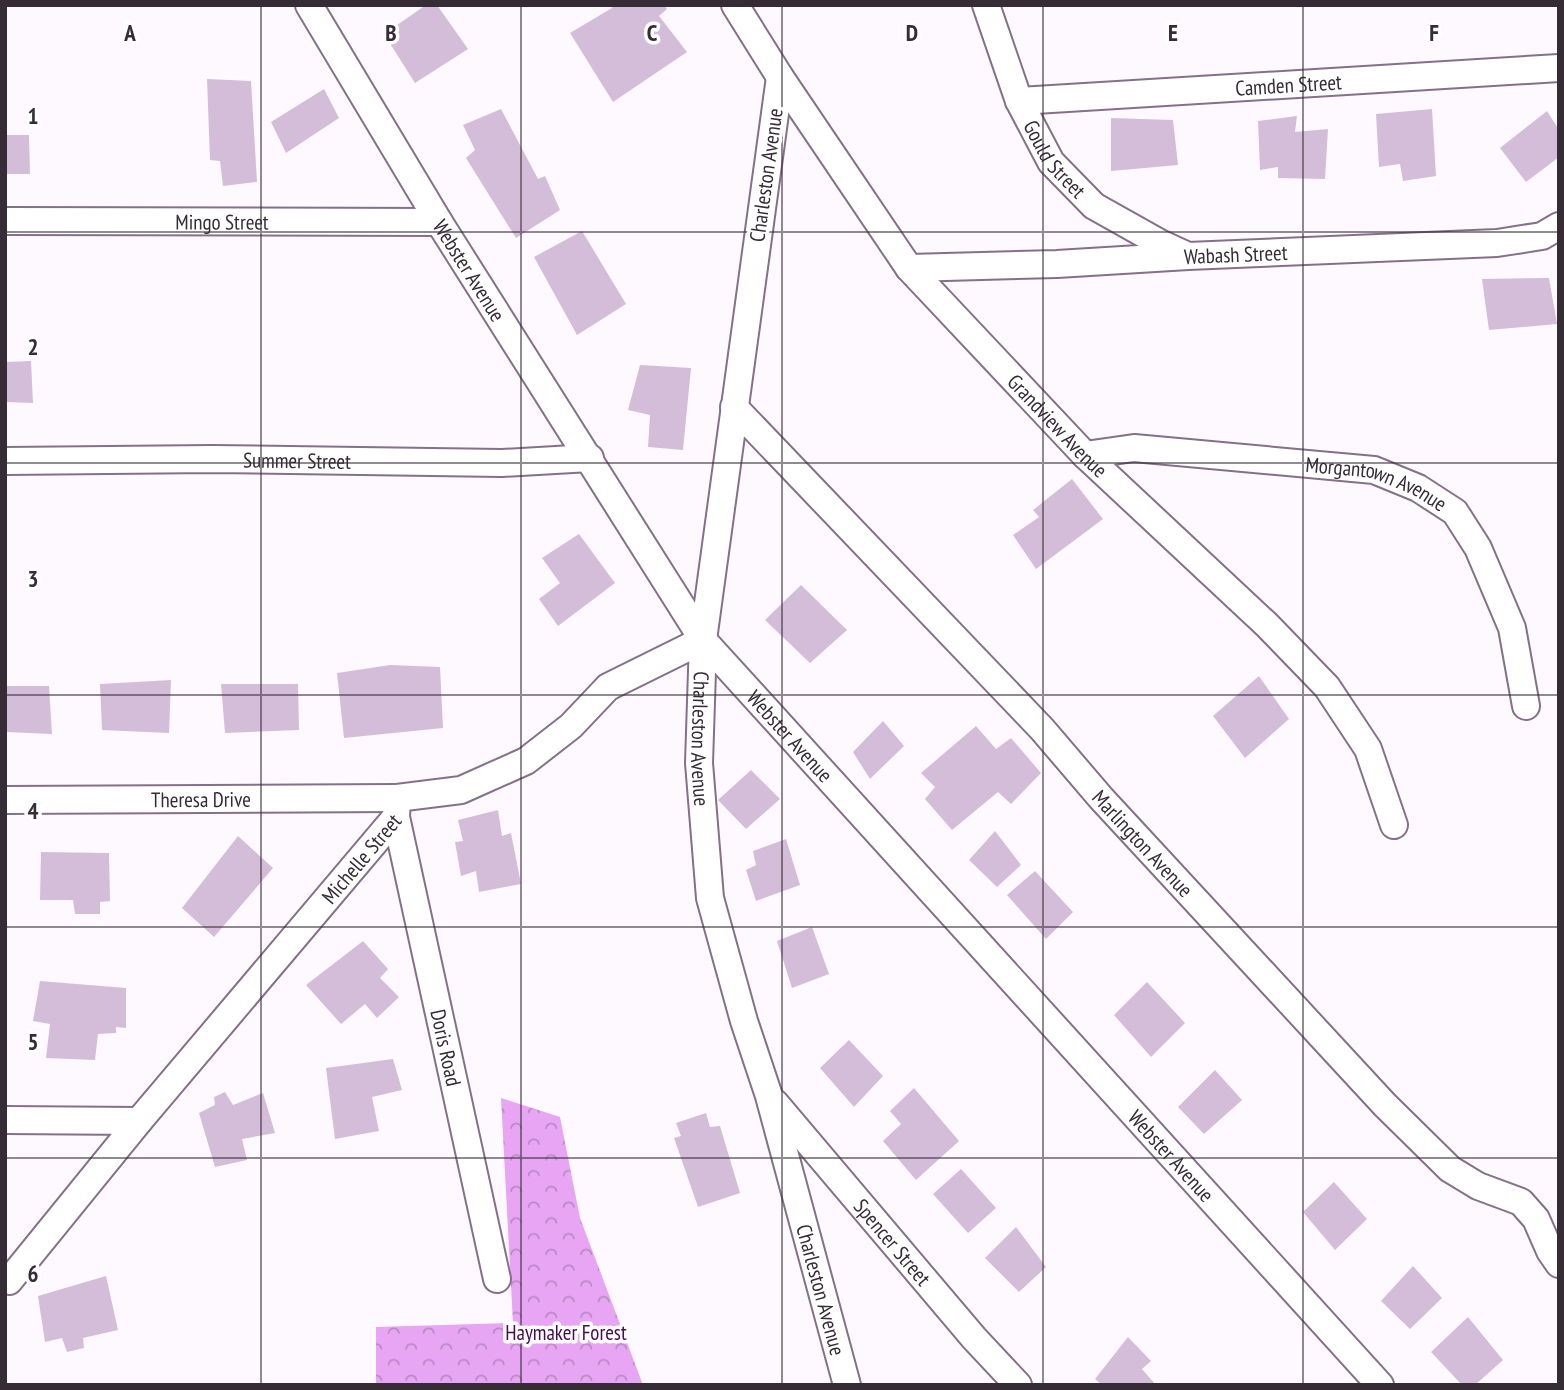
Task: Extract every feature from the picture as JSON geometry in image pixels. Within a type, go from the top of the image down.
[{"type":"street","name":"Webster Avenue","points":[[309,5],[439,222],[703,640],[1380,1385]]},
{"type":"street","name":"Grandview Avenue","points":[[735,5],[780,77],[909,268],[1085,455],[1267,625],[1327,687],[1368,748],[1394,825]]},
{"type":"street","name":"Gould Street","points":[[986,5],[1018,102],[1051,162],[1094,206],[1188,256]]},
{"type":"street","name":"Camden Street","points":[[1018,102],[1559,68]]},
{"type":"street","name":"Charleston Avenue","points":[[780,77],[703,640],[699,763],[710,898],[744,1021],[769,1096],[846,1385]]},
{"type":"street","name":"Mingo Street","points":[[5,220],[439,222]]},
{"type":"street","name":"Wabash Street","points":[[909,268],[1058,264],[1497,243],[1542,236],[1559,226]]},
{"type":"street","name":"Marlington Avenue","points":[[734,407],[1042,729],[1101,798],[1385,1105],[1450,1169],[1478,1186],[1521,1202],[1536,1219],[1559,1265]]},
{"type":"street","name":"Morgantown Avenue","points":[[1085,455],[1134,448],[1374,470],[1418,488],[1455,512],[1478,548],[1512,628],[1526,706]]},
{"type":"street","name":"Summer Street","points":[[5,461],[212,459],[502,463],[590,458]]},
{"type":"street","name":"Michelle Street","points":[[9,1281],[397,807],[461,790],[526,761],[571,726],[608,687],[703,640]]},
{"type":"street","name":"Theresa Drive","points":[[5,800],[397,807]]},
{"type":"street","name":"Doris Road","points":[[397,807],[497,1279]]},
{"type":"street","name":"Spencer Street","points":[[769,1096],[974,1338],[1018,1385]]},
{"type":"street","points":[[5,1119],[139,1121]]},
{"type":"green space","name":"Haymaker Forest","points":[[501,1098],[560,1117],[580,1218],[643,1385],[376,1385],[376,1327],[513,1323]]},
{"type":"building","points":[[426,5],[437,5],[468,49],[415,83],[384,34]]},
{"type":"building","points":[[611,5],[664,5],[667,9],[659,16],[687,52],[613,102],[570,33],[612,8]]},
{"type":"building","points":[[207,79],[251,81],[257,182],[223,186],[220,161],[210,160]]},
{"type":"building","points":[[324,89],[339,118],[286,153],[271,122]]},
{"type":"building","points":[[501,109],[538,179],[545,176],[560,210],[516,238],[466,158],[475,150],[463,125]]},
{"type":"building","points":[[1432,109],[1436,176],[1403,181],[1400,164],[1379,167],[1376,114]]},
{"type":"building","points":[[1547,111],[1559,130],[1559,157],[1526,182],[1500,148]]},
{"type":"building","points":[[1297,116],[1295,132],[1328,129],[1325,179],[1278,178],[1278,167],[1260,170],[1258,121]]},
{"type":"building","points":[[1111,118],[1173,120],[1178,165],[1111,171]]},
{"type":"building","points":[[5,135],[29,135],[30,174],[5,174]]},
{"type":"building","points":[[582,231],[626,304],[577,335],[534,257]]},
{"type":"building","points":[[1549,278],[1557,324],[1489,330],[1482,279]]},
{"type":"building","points":[[31,361],[33,403],[5,402],[5,362]]},
{"type":"building","points":[[640,365],[691,368],[683,450],[648,447],[650,415],[628,410]]},
{"type":"building","points":[[1072,479],[1103,519],[1036,569],[1013,535],[1039,517],[1033,510]]},
{"type":"building","points":[[579,534],[615,583],[558,626],[539,599],[560,583],[542,558]]},
{"type":"building","points":[[801,585],[847,630],[810,663],[765,620]]},
{"type":"building","points":[[390,665],[440,667],[443,728],[344,738],[337,673]]},
{"type":"building","points":[[1259,676],[1289,719],[1245,758],[1213,716]]},
{"type":"building","points":[[171,680],[169,733],[102,730],[100,684]]},
{"type":"building","points":[[221,684],[298,684],[299,730],[225,733]]},
{"type":"building","points":[[5,686],[49,686],[52,734],[5,732]]},
{"type":"building","points":[[883,721],[904,746],[870,779],[853,752]]},
{"type":"building","points":[[976,726],[996,749],[1011,738],[1041,773],[1011,804],[998,792],[952,830],[925,799],[935,787],[921,773]]},
{"type":"building","points":[[751,770],[780,799],[746,829],[718,800]]},
{"type":"building","points":[[498,810],[502,836],[511,833],[521,884],[479,892],[476,871],[461,876],[455,842],[463,841],[458,820]]},
{"type":"building","points":[[995,831],[1021,865],[997,887],[969,860]]},
{"type":"building","points":[[238,836],[273,868],[214,937],[182,908]]},
{"type":"building","points":[[786,839],[800,885],[756,901],[746,870],[756,865],[753,851]]},
{"type":"building","points":[[41,852],[109,853],[110,901],[100,902],[100,914],[75,914],[73,900],[40,900]]},
{"type":"building","points":[[1035,871],[1073,912],[1046,939],[1007,895]]},
{"type":"building","points":[[812,927],[829,974],[792,988],[777,941]]},
{"type":"building","points":[[363,941],[388,969],[380,978],[399,997],[377,1018],[365,1004],[341,1024],[306,985]]},
{"type":"building","points":[[40,981],[126,988],[126,1028],[116,1027],[116,1033],[98,1034],[95,1060],[46,1058],[50,1024],[33,1021]]},
{"type":"building","points":[[1147,982],[1185,1023],[1151,1057],[1114,1015]]},
{"type":"building","points":[[849,1040],[883,1076],[854,1107],[820,1068]]},
{"type":"building","points":[[393,1059],[402,1090],[372,1097],[379,1131],[335,1139],[326,1068]]},
{"type":"building","points":[[1215,1070],[1242,1100],[1204,1134],[1178,1107]]},
{"type":"building","points":[[914,1088],[959,1141],[916,1180],[883,1141],[901,1124],[890,1111]]},
{"type":"building","points":[[225,1092],[233,1105],[263,1093],[275,1133],[242,1139],[247,1160],[215,1167],[199,1113],[215,1105],[214,1097]]},
{"type":"building","points":[[706,1113],[710,1127],[720,1126],[740,1193],[698,1207],[674,1138],[681,1136],[676,1123]]},
{"type":"building","points":[[961,1169],[996,1208],[968,1233],[933,1194]]},
{"type":"building","points":[[1334,1182],[1367,1219],[1335,1250],[1303,1212]]},
{"type":"building","points":[[1016,1227],[1046,1267],[1019,1292],[985,1258]]},
{"type":"building","points":[[1413,1266],[1442,1298],[1410,1329],[1381,1301]]},
{"type":"building","points":[[106,1276],[118,1330],[83,1338],[84,1348],[67,1352],[62,1338],[45,1342],[38,1296]]},
{"type":"building","points":[[1468,1317],[1503,1360],[1475,1385],[1462,1385],[1431,1352]]},
{"type":"building","points":[[1128,1337],[1151,1361],[1142,1369],[1156,1385],[1102,1385],[1095,1379]]}]
